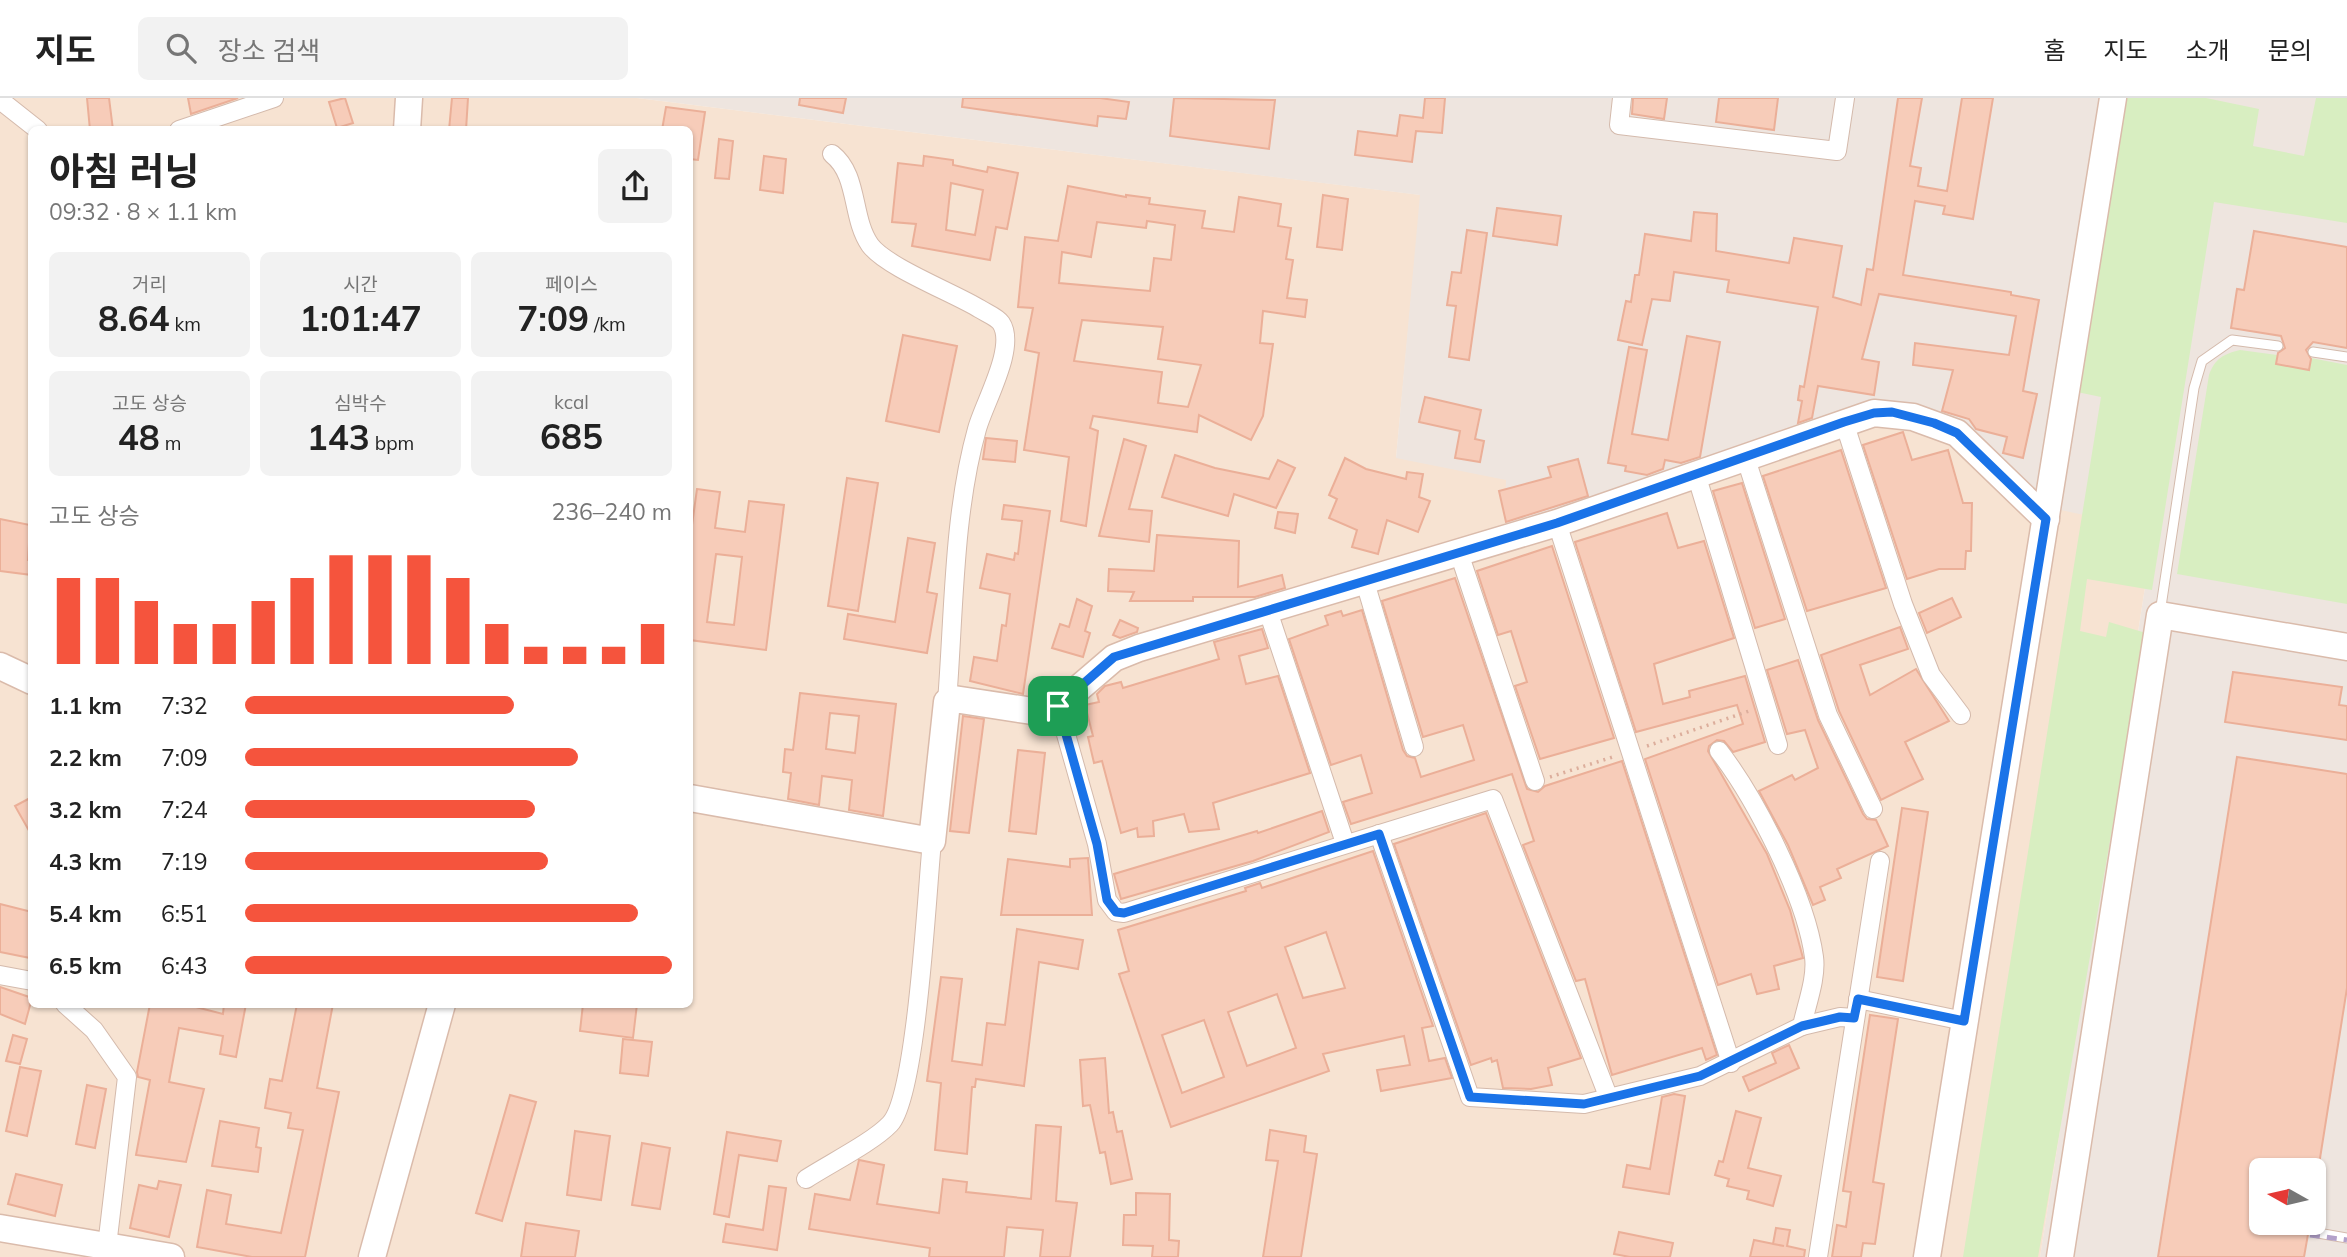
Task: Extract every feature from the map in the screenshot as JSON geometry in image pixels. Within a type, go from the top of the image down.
[{"type":"street","points":[[191,126],[274,98]]},
{"type":"street","points":[[407,126],[409,98]]},
{"type":"street","points":[[1622,98],[1619,125],[1837,151],[1845,98]]},
{"type":"street","points":[[1927,1257],[2113,98]]},
{"type":"street","points":[[0,100],[33,126]]},
{"type":"street","points":[[806,1179],[890,1124],[900,1110],[910,1070],[947,702],[964,491],[981,413],[1005,353],[1006,334],[1001,321],[957,295],[911,273],[870,245],[842,162],[832,154]]},
{"type":"street","points":[[947,702],[954,699],[1039,712],[1058,706],[1114,657],[1557,523],[1874,413],[1892,412],[1934,423],[1957,433],[2046,519]]},
{"type":"street","points":[[1844,422],[1903,604],[1926,663],[1931,675],[1961,715]]},
{"type":"street","points":[[1746,459],[1828,715],[1873,809]]},
{"type":"street","points":[[1696,474],[1778,745]]},
{"type":"street","points":[[1557,523],[1731,1063]]},
{"type":"street","points":[[1459,553],[1535,781]]},
{"type":"street","points":[[1365,582],[1414,747]]},
{"type":"street","points":[[1268,611],[1345,843]]},
{"type":"street","points":[[2060,1257],[2160,615],[2347,647]]},
{"type":"street","points":[[0,666],[28,679]]},
{"type":"street","points":[[1058,706],[1097,844],[1107,900],[1116,912],[1124,913],[1493,799],[1608,1096]]},
{"type":"street","points":[[1719,751],[1737,773],[1786,870],[1807,923],[1815,960],[1802,1026]]},
{"type":"street","points":[[693,799],[932,841]]},
{"type":"street","points":[[1379,834],[1470,1097],[1584,1104],[1608,1096],[1700,1076],[1802,1026],[1840,1017],[1854,1018]]},
{"type":"street","points":[[1818,1257],[1880,861]]},
{"type":"street","points":[[0,975],[28,980]]},
{"type":"street","points":[[1858,999],[1964,1021]]},
{"type":"street","points":[[69,1008],[94,1030],[127,1077],[107,1246]]},
{"type":"street","points":[[372,1257],[441,1008]]},
{"type":"street","points":[[0,1228],[171,1257]]},
{"type":"lane","points":[[2160,615],[2194,388],[2202,361],[2232,340],[2278,345]]},
{"type":"lane","points":[[2313,352],[2347,358]]},
{"type":"lane","points":[[2326,1234],[2347,1238]]},
{"type":"path","points":[[1535,781],[1766,705]]},
{"type":"shaded area","points":[[0,98],[637,98],[1421,195],[1396,458],[1864,406],[2154,530],[2040,1257],[0,1257]]},
{"type":"shaded area","points":[[637,98],[2347,98],[2347,1257],[2040,1257],[2154,530],[2042,506],[1929,411],[1505,527],[1506,480],[1396,458],[1420,195]]},
{"type":"green space","points":[[2126,98],[2206,98],[2259,109],[2253,146],[2304,156],[2316,98],[2347,98],[2347,223],[2214,202],[2152,590],[2087,579],[2080,631],[2106,637],[2109,622],[2146,633],[2038,1257],[1963,1257],[2101,397],[2077,392]]},
{"type":"green space","points":[[2240,350],[2277,355],[2276,364],[2308,370],[2311,358],[2347,365],[2347,604],[2177,574],[2209,375],[2214,364],[2221,358]]},
{"type":"building","points":[[87,98],[109,98],[112,126],[90,126]]},
{"type":"building","points":[[188,98],[238,98],[191,114]]},
{"type":"building","points":[[345,98],[353,123],[336,126],[329,102]]},
{"type":"building","points":[[452,98],[468,98],[466,126],[449,126]]},
{"type":"building","points":[[800,98],[846,98],[843,113],[799,105]]},
{"type":"building","points":[[963,98],[1100,98],[1129,102],[1126,119],[1098,116],[1097,126],[962,107]]},
{"type":"building","points":[[1174,98],[1275,100],[1269,149],[1170,136]]},
{"type":"building","points":[[1425,98],[1445,98],[1442,133],[1416,131],[1412,162],[1355,155],[1358,131],[1397,136],[1400,115],[1423,118]]},
{"type":"building","points":[[1633,98],[1667,98],[1664,119],[1632,114]]},
{"type":"building","points":[[1719,98],[1778,98],[1774,130],[1716,122]]},
{"type":"building","points":[[1898,98],[1922,98],[1910,166],[1921,168],[1918,186],[1947,191],[1962,98],[1993,98],[1973,219],[1943,214],[1945,206],[1915,201],[1903,275],[2011,292],[2011,295],[2039,300],[2023,391],[2037,394],[2023,458],[2003,453],[2007,437],[1976,429],[1969,419],[1942,411],[1953,370],[1913,365],[1915,343],[2009,355],[2016,316],[1879,294],[1862,359],[1879,362],[1874,395],[1818,386],[1812,418],[1798,423],[1802,401],[1798,400],[1800,386],[1804,387],[1818,307],[1727,292],[1729,280],[1674,272],[1670,301],[1652,299],[1642,345],[1618,340],[1626,301],[1631,302],[1635,275],[1639,275],[1645,234],[1691,241],[1694,212],[1717,214],[1716,251],[1789,263],[1794,238],[1842,246],[1833,297],[1861,305],[1867,269],[1873,270]]},
{"type":"building","points":[[666,107],[705,112],[698,160],[693,159],[693,126],[663,126]]},
{"type":"building","points":[[719,139],[733,141],[729,179],[715,178]]},
{"type":"building","points":[[764,156],[786,159],[783,193],[760,190]]},
{"type":"building","points":[[924,156],[953,160],[953,165],[987,172],[988,167],[1018,173],[1007,229],[996,227],[990,260],[912,246],[916,224],[892,222],[898,163],[923,166]],"holes":[[[951,183],[983,190],[975,235],[946,230]]]},
{"type":"building","points":[[1068,186],[1126,197],[1150,198],[1149,204],[1205,211],[1202,228],[1234,232],[1239,197],[1281,204],[1278,226],[1291,228],[1286,259],[1293,260],[1287,298],[1307,300],[1305,317],[1263,311],[1260,343],[1273,344],[1263,416],[1251,440],[1199,415],[1197,432],[1093,416],[1090,428],[1098,431],[1086,526],[1061,521],[1069,457],[1024,450],[1039,353],[1025,350],[1033,308],[1018,307],[1025,237],[1058,241]],"holes":[[[1147,221],[1175,225],[1171,260],[1154,258],[1150,291],[1059,283],[1062,252],[1091,257],[1097,222],[1146,228]],[[1082,320],[1163,327],[1158,359],[1201,365],[1188,407],[1158,403],[1162,372],[1074,361]]]},
{"type":"building","points":[[1323,195],[1348,199],[1342,250],[1317,247]]},
{"type":"building","points":[[1497,208],[1561,216],[1557,245],[1493,236]]},
{"type":"building","points":[[1467,230],[1487,233],[1469,360],[1449,357],[1456,306],[1447,305],[1452,272],[1461,273]]},
{"type":"building","points":[[2254,231],[2347,247],[2347,348],[2313,342],[2306,350],[2311,359],[2309,370],[2276,364],[2278,353],[2285,348],[2281,336],[2231,328],[2237,289],[2244,290]]},
{"type":"building","points":[[903,335],[957,346],[939,432],[886,421]]},
{"type":"building","points":[[1687,336],[1720,342],[1700,457],[1681,463],[1665,460],[1663,469],[1647,475],[1625,471],[1626,466],[1608,463],[1629,347],[1647,350],[1632,434],[1668,440]]},
{"type":"building","points":[[1425,397],[1481,410],[1475,439],[1484,441],[1480,462],[1455,458],[1460,431],[1419,422]]},
{"type":"building","points":[[1903,432],[1912,460],[1948,450],[1963,503],[1972,503],[1971,551],[1966,551],[1965,569],[1939,569],[1907,579],[1863,445]]},
{"type":"building","points":[[986,438],[1017,441],[1015,462],[983,459]]},
{"type":"building","points":[[1124,439],[1146,446],[1129,509],[1152,511],[1149,542],[1099,536]]},
{"type":"building","points":[[1841,450],[1886,588],[1807,611],[1763,476]]},
{"type":"building","points":[[1175,455],[1215,468],[1269,479],[1278,460],[1295,468],[1276,508],[1234,494],[1228,516],[1162,497]]},
{"type":"building","points":[[1345,458],[1366,469],[1406,479],[1407,472],[1423,474],[1419,497],[1430,501],[1418,532],[1387,520],[1378,554],[1352,547],[1357,530],[1329,518],[1337,499],[1329,495]]},
{"type":"building","points":[[1578,459],[1588,496],[1506,522],[1499,491],[1551,477],[1548,467]]},
{"type":"building","points":[[847,478],[878,483],[858,611],[828,606]]},
{"type":"building","points":[[1742,483],[1785,619],[1755,628],[1713,491]]},
{"type":"building","points":[[697,489],[720,492],[715,528],[745,532],[749,501],[784,505],[766,650],[693,640],[693,518]],"holes":[[[716,554],[742,557],[734,625],[707,622]]]},
{"type":"building","points":[[1004,505],[1050,511],[1023,694],[970,681],[974,657],[997,661],[1002,625],[1006,626],[1010,594],[980,588],[987,554],[1014,560],[1015,553],[1018,554],[1022,521],[1002,519]]},
{"type":"building","points":[[1278,512],[1298,514],[1295,533],[1275,528]]},
{"type":"building","points":[[1667,513],[1678,548],[1704,541],[1734,638],[1654,664],[1663,704],[1690,697],[1689,691],[1745,676],[1765,742],[1733,752],[1724,741],[1717,740],[1709,746],[1708,751],[1767,854],[1790,910],[1803,958],[1774,966],[1779,989],[1757,994],[1751,974],[1718,985],[1645,759],[1743,724],[1737,705],[1636,732],[1575,542]]},
{"type":"building","points":[[0,519],[28,525],[28,574],[0,571]]},
{"type":"building","points":[[1157,535],[1239,541],[1238,587],[1282,575],[1285,588],[1255,597],[1193,597],[1193,601],[1130,601],[1134,592],[1108,591],[1109,569],[1154,571]]},
{"type":"building","points":[[908,538],[935,543],[927,592],[937,594],[927,653],[844,639],[848,614],[895,622]]},
{"type":"building","points":[[1552,546],[1614,738],[1540,759],[1515,686],[1527,682],[1511,631],[1498,635],[1477,571]]},
{"type":"building","points":[[1455,578],[1527,789],[1538,792],[1545,786],[1622,761],[1717,1055],[1706,1060],[1702,1048],[1612,1075],[1585,979],[1576,981],[1523,845],[1534,841],[1512,774],[1351,824],[1343,802],[1372,793],[1361,755],[1331,765],[1289,639],[1328,625],[1325,616],[1341,611],[1343,616],[1362,610],[1403,750],[1407,756],[1415,758],[1421,777],[1474,760],[1463,725],[1423,737],[1382,601]]},
{"type":"building","points":[[1952,598],[1961,617],[1927,633],[1919,613]]},
{"type":"building","points":[[1077,599],[1092,606],[1085,631],[1090,633],[1083,657],[1052,648],[1060,624],[1069,627]]},
{"type":"building","points":[[1120,620],[1138,628],[1137,632],[1120,638],[1113,635]]},
{"type":"building","points":[[1900,627],[1908,649],[1860,665],[1870,695],[1916,669],[1949,721],[1905,742],[1923,779],[1881,800],[1839,711],[1821,655]]},
{"type":"building","points":[[1262,629],[1268,648],[1239,656],[1246,684],[1278,676],[1310,773],[1213,803],[1219,829],[1189,832],[1184,814],[1153,821],[1154,836],[1138,837],[1137,828],[1121,833],[1102,761],[1094,763],[1088,737],[1093,736],[1085,705],[1099,702],[1097,694],[1105,686],[1121,682],[1123,688],[1219,659],[1214,642]]},
{"type":"building","points":[[1798,660],[1818,720],[1863,814],[1867,819],[1876,820],[1888,846],[1837,869],[1841,878],[1820,887],[1825,900],[1813,905],[1788,845],[1759,791],[1792,775],[1795,780],[1818,768],[1805,730],[1787,734],[1767,670]]},
{"type":"building","points":[[2233,672],[2342,687],[2339,705],[2347,706],[2347,740],[2225,722]]},
{"type":"building","points":[[800,693],[896,704],[883,816],[849,810],[852,780],[822,776],[819,805],[788,799],[791,773],[783,772],[785,749],[793,750]],"holes":[[[830,713],[859,716],[855,753],[826,749]]]},
{"type":"building","points":[[963,716],[984,719],[969,833],[950,831]]},
{"type":"building","points":[[1018,750],[1045,753],[1036,834],[1009,831]]},
{"type":"building","points":[[2237,757],[2347,774],[2347,988],[2320,1158],[2249,1158],[2249,1236],[2308,1236],[2304,1257],[2158,1257]]},
{"type":"building","points":[[28,799],[28,829],[15,806]]},
{"type":"building","points":[[1902,808],[1928,812],[1903,981],[1877,977]]},
{"type":"building","points":[[1322,811],[1329,832],[1253,861],[1121,899],[1114,874],[1257,831],[1258,833]]},
{"type":"building","points":[[1486,813],[1581,1058],[1548,1068],[1552,1085],[1531,1089],[1503,1088],[1497,1060],[1492,1062],[1491,1058],[1471,1065],[1394,844]]},
{"type":"building","points":[[1373,851],[1433,1026],[1422,1028],[1429,1061],[1445,1058],[1452,1078],[1381,1091],[1377,1070],[1410,1065],[1404,1036],[1323,1054],[1329,1071],[1171,1127],[1119,974],[1129,971],[1118,930],[1246,891],[1245,888],[1260,883],[1262,888]],"holes":[[[1326,932],[1345,988],[1303,998],[1285,947]],[[1277,994],[1296,1048],[1247,1066],[1228,1012]],[[1204,1020],[1224,1077],[1182,1093],[1162,1035]]]},
{"type":"building","points":[[1088,858],[1092,915],[1001,915],[1008,859],[1070,867],[1070,859]]},
{"type":"building","points":[[0,904],[28,911],[28,958],[0,952]]},
{"type":"building","points":[[1017,929],[1083,940],[1078,969],[1039,962],[1024,1086],[976,1079],[975,1087],[972,1087],[967,1154],[935,1150],[941,1083],[927,1081],[941,977],[962,979],[952,1061],[982,1065],[987,1023],[1005,1025]]},
{"type":"building","points":[[0,987],[28,997],[29,1008],[25,1024],[0,1014]]},
{"type":"building","points":[[149,1008],[200,1008],[223,1014],[224,1008],[245,1008],[236,1057],[220,1054],[223,1036],[179,1028],[169,1082],[204,1089],[186,1162],[136,1155],[150,1080],[138,1077]]},
{"type":"building","points":[[296,1008],[332,1008],[317,1088],[339,1092],[305,1257],[252,1257],[197,1247],[207,1190],[231,1195],[226,1224],[281,1233],[303,1130],[288,1128],[291,1113],[265,1108],[270,1079],[282,1081]]},
{"type":"building","points":[[583,1008],[637,1008],[633,1038],[580,1031]]},
{"type":"building","points":[[1870,1015],[1898,1019],[1873,1182],[1884,1184],[1875,1244],[1863,1243],[1861,1257],[1832,1257],[1837,1225],[1846,1227],[1851,1192],[1843,1191]]},
{"type":"building","points":[[13,1035],[27,1039],[20,1064],[6,1061]]},
{"type":"building","points":[[623,1039],[652,1042],[648,1076],[620,1073]]},
{"type":"building","points":[[1789,1045],[1799,1068],[1749,1091],[1743,1077],[1776,1063],[1772,1053]]},
{"type":"building","points":[[1105,1058],[1109,1113],[1113,1112],[1117,1132],[1122,1131],[1132,1179],[1111,1184],[1105,1152],[1100,1153],[1090,1105],[1083,1106],[1080,1060]]},
{"type":"building","points":[[20,1067],[41,1071],[27,1136],[6,1131]]},
{"type":"building","points":[[87,1085],[106,1089],[95,1148],[76,1144]]},
{"type":"building","points":[[1674,1094],[1685,1096],[1669,1194],[1623,1187],[1627,1165],[1650,1169],[1662,1097]]},
{"type":"building","points":[[510,1095],[536,1102],[502,1221],[476,1213]]},
{"type":"building","points":[[1736,1111],[1761,1118],[1748,1168],[1781,1176],[1773,1206],[1747,1199],[1749,1191],[1727,1186],[1729,1179],[1715,1175],[1719,1161],[1723,1162]]},
{"type":"building","points":[[220,1121],[259,1128],[256,1147],[261,1148],[258,1172],[212,1166]]},
{"type":"building","points":[[1036,1125],[1061,1127],[1056,1201],[1077,1203],[1070,1257],[1040,1257],[1043,1230],[1007,1227],[1004,1257],[929,1257],[930,1248],[809,1229],[815,1194],[850,1200],[859,1160],[884,1165],[877,1204],[939,1213],[943,1179],[967,1182],[966,1192],[1031,1199]]},
{"type":"building","points":[[1270,1130],[1306,1136],[1304,1152],[1317,1154],[1301,1257],[1263,1257],[1278,1161],[1266,1160]]},
{"type":"building","points":[[575,1131],[610,1136],[601,1200],[567,1195]]},
{"type":"building","points":[[727,1132],[781,1141],[777,1161],[739,1155],[729,1217],[714,1214]]},
{"type":"building","points":[[642,1143],[670,1148],[660,1209],[632,1205]]},
{"type":"building","points":[[16,1174],[62,1185],[55,1216],[8,1204]]},
{"type":"building","points":[[159,1181],[181,1185],[169,1237],[130,1228],[139,1185],[157,1189]]},
{"type":"building","points":[[769,1186],[786,1188],[777,1250],[723,1242],[726,1224],[763,1230]]},
{"type":"building","points":[[1136,1193],[1170,1194],[1169,1240],[1179,1241],[1178,1257],[1152,1257],[1153,1246],[1123,1245],[1124,1215],[1136,1215]]},
{"type":"building","points":[[526,1223],[579,1231],[575,1257],[521,1257]]},
{"type":"building","points":[[1776,1228],[1790,1230],[1787,1246],[1805,1250],[1804,1257],[1750,1257],[1754,1240],[1773,1244]]},
{"type":"building","points":[[1619,1232],[1673,1243],[1670,1257],[1630,1257],[1614,1254]]},
{"type":"railway","points":[[2317,1236],[2347,1240]]},
{"type":"route","points":[[1892,412],[1913,417],[1957,433],[2046,519],[1964,1021],[1858,999],[1854,1018],[1840,1017],[1802,1026],[1700,1076],[1608,1096],[1584,1104],[1470,1097],[1379,834],[1124,913],[1116,912],[1107,900],[1097,844],[1058,706],[1097,669],[1114,657],[1139,648],[1557,523],[1874,413],[1892,412]]}]
